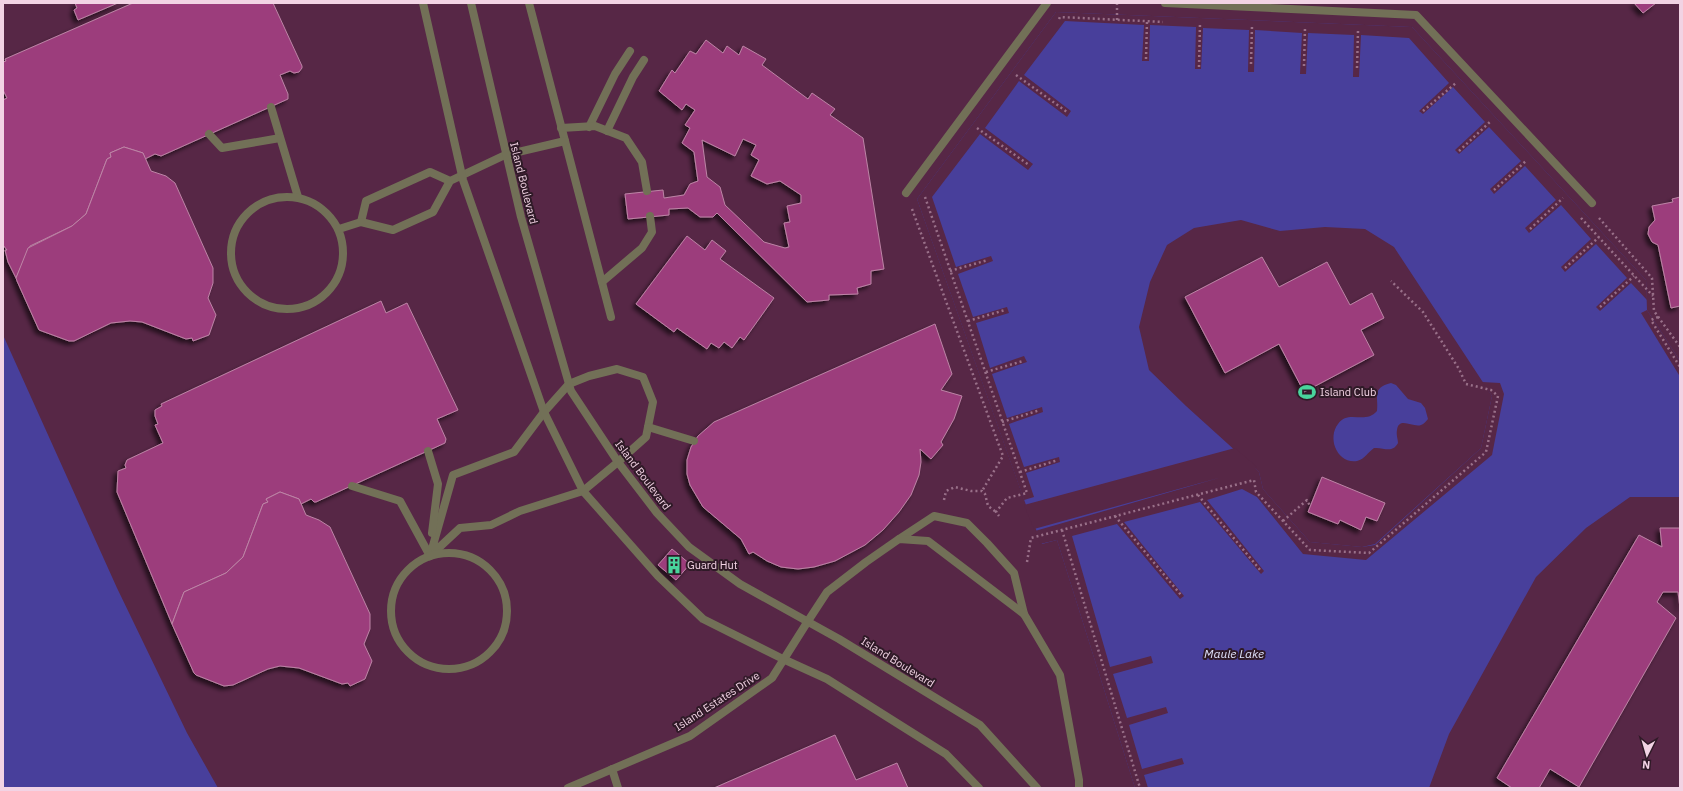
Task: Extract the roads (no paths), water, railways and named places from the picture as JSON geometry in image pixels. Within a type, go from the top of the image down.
[{"type":"street","points":[[423,3],[462,174],[544,412],[583,491],[658,576],[703,618],[783,659],[827,679],[946,754],[979,788]]},
{"type":"street","name":"Island Boulevard","points":[[471,3],[520,217],[571,391],[618,462],[657,513],[689,547],[740,584],[808,621],[980,725],[1036,788]]},
{"type":"street","points":[[529,3],[610,317]]},
{"type":"street","points":[[906,194],[1047,3]]},
{"type":"street","points":[[1165,3],[1416,15],[1592,203]]},
{"type":"street","points":[[589,127],[615,74],[630,51]]},
{"type":"street","points":[[607,131],[633,77],[644,60]]},
{"type":"street","points":[[271,107],[298,197]]},
{"type":"street","points":[[561,128],[595,126],[626,138],[642,162],[647,191]]},
{"type":"street","points":[[209,134],[222,148],[280,138]]},
{"type":"street","points":[[339,230],[361,222],[393,230],[433,212],[450,180],[505,154],[565,141]]},
{"type":"street","points":[[361,222],[366,201],[430,172],[450,180]]},
{"type":"street","points":[[280,196],[298,197],[311,201],[323,208],[332,218],[339,230],[344,247],[343,264],[336,281],[326,294],[311,304],[294,309],[276,308],[260,302],[246,291],[236,276],[231,259],[231,242],[238,225],[248,211],[263,201],[280,196]]},
{"type":"street","points":[[602,282],[642,248],[652,232],[650,216]]},
{"type":"street","points":[[430,556],[448,552],[466,555],[487,567],[496,576],[504,592],[508,610],[506,628],[498,644],[485,657],[469,666],[451,669],[433,667],[416,659],[403,646],[394,630],[391,612],[393,594],[401,578],[414,564],[430,556],[460,528],[490,524],[520,511],[583,491],[618,462],[646,437],[653,402],[643,377],[617,369],[589,376],[569,384],[544,412],[514,452],[453,475],[430,556]]},
{"type":"street","points":[[648,427],[694,441]]},
{"type":"street","points":[[428,451],[438,484],[430,556]]},
{"type":"street","points":[[352,486],[400,501],[430,556]]},
{"type":"street","name":"Island Estates Drive","points":[[568,788],[690,736],[772,678],[827,592],[866,562],[934,516],[966,523],[987,543],[1014,573],[1024,614]]},
{"type":"street","points":[[899,539],[928,541],[1024,614],[1060,675],[1079,780],[1078,788]]},
{"type":"street","points":[[612,769],[618,788]]},
{"type":"water","name":"Maule Lake","points":[[1056,12],[1412,27],[1646,280],[1647,310],[1680,361],[1680,497],[1630,497],[1586,528],[1536,577],[1449,734],[1429,788],[1135,788],[1057,540],[1042,544],[1026,505],[917,199]],"holes":[[[1241,220],[1280,231],[1325,227],[1365,229],[1394,247],[1492,396],[1481,448],[1375,544],[1362,547],[1310,542],[1263,489],[1259,472],[1186,406],[1149,370],[1139,327],[1150,282],[1167,245],[1194,228]]]},
{"type":"water","points":[[3,335],[117,588],[187,733],[218,788],[3,788]]},
{"type":"water","points":[[1391,383],[1396,385],[1408,399],[1421,403],[1425,408],[1428,419],[1418,426],[1403,423],[1400,424],[1397,432],[1398,443],[1393,448],[1374,448],[1362,459],[1357,461],[1350,461],[1344,458],[1339,454],[1334,443],[1335,430],[1338,424],[1347,418],[1367,417],[1372,415],[1377,411],[1378,390]]},
{"type":"place","name":"Island Club","points":[[1307,392]]},
{"type":"place","name":"Guard Hut","points":[[674,565]]}]
